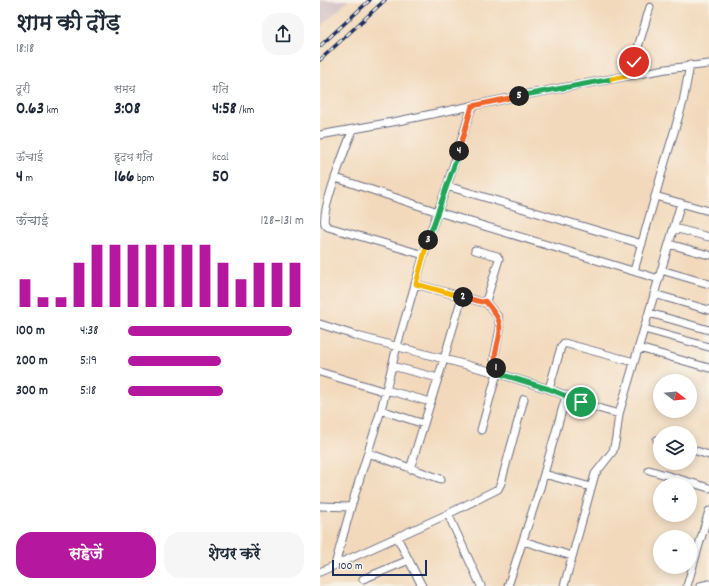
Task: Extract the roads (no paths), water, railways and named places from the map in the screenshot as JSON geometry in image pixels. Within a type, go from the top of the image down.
[{"type":"street","points":[[631,75],[650,7]]},
{"type":"street","points":[[320,135],[631,75],[709,64]]},
{"type":"street","points":[[634,271],[683,102],[690,66]]},
{"type":"street","points":[[335,565],[381,410],[397,346],[424,255],[472,106]]},
{"type":"street","points":[[352,129],[323,221],[326,226],[424,255]]},
{"type":"street","points":[[336,178],[438,212],[659,279]]},
{"type":"street","points":[[447,186],[642,244]]},
{"type":"street","points":[[655,196],[709,211]]},
{"type":"street","points":[[564,586],[595,474],[613,451],[619,414],[681,203]]},
{"type":"street","points":[[674,228],[709,237]]},
{"type":"street","points":[[669,244],[709,255]]},
{"type":"street","points":[[475,250],[497,256],[499,259],[485,301]]},
{"type":"street","points":[[661,270],[709,284]]},
{"type":"street","points":[[416,284],[482,302],[485,301],[494,311],[499,322],[500,329],[494,360],[497,373],[481,430]]},
{"type":"street","points":[[654,294],[709,310]]},
{"type":"street","points":[[410,469],[462,296]]},
{"type":"street","points":[[649,313],[709,330]]},
{"type":"street","points":[[320,324],[357,336],[497,373],[549,389],[595,408],[619,414]]},
{"type":"street","points":[[644,329],[709,347]]},
{"type":"street","points":[[549,389],[561,347],[564,343],[634,362]]},
{"type":"street","points":[[639,348],[709,368]]},
{"type":"street","points":[[392,366],[438,378]]},
{"type":"street","points":[[320,372],[431,402]]},
{"type":"street","points":[[508,586],[544,474],[566,396]]},
{"type":"street","points":[[320,572],[494,492],[500,486],[524,399]]},
{"type":"street","points":[[381,410],[424,424]]},
{"type":"street","points":[[697,452],[709,455]]},
{"type":"street","points":[[368,453],[441,480]]},
{"type":"street","points":[[649,470],[709,488]]},
{"type":"street","points":[[544,474],[591,487]]},
{"type":"street","points":[[320,506],[351,507]]},
{"type":"street","points":[[687,586],[709,511]]},
{"type":"street","points":[[448,514],[481,586]]},
{"type":"street","points":[[397,537],[422,586]]},
{"type":"street","points":[[523,541],[572,556]]},
{"type":"street","points":[[363,579],[409,560]]},
{"type":"street","points":[[700,586],[709,584]]},
{"type":"railway","points":[[320,46],[370,0]]},
{"type":"railway","points":[[320,60],[385,0]]}]
